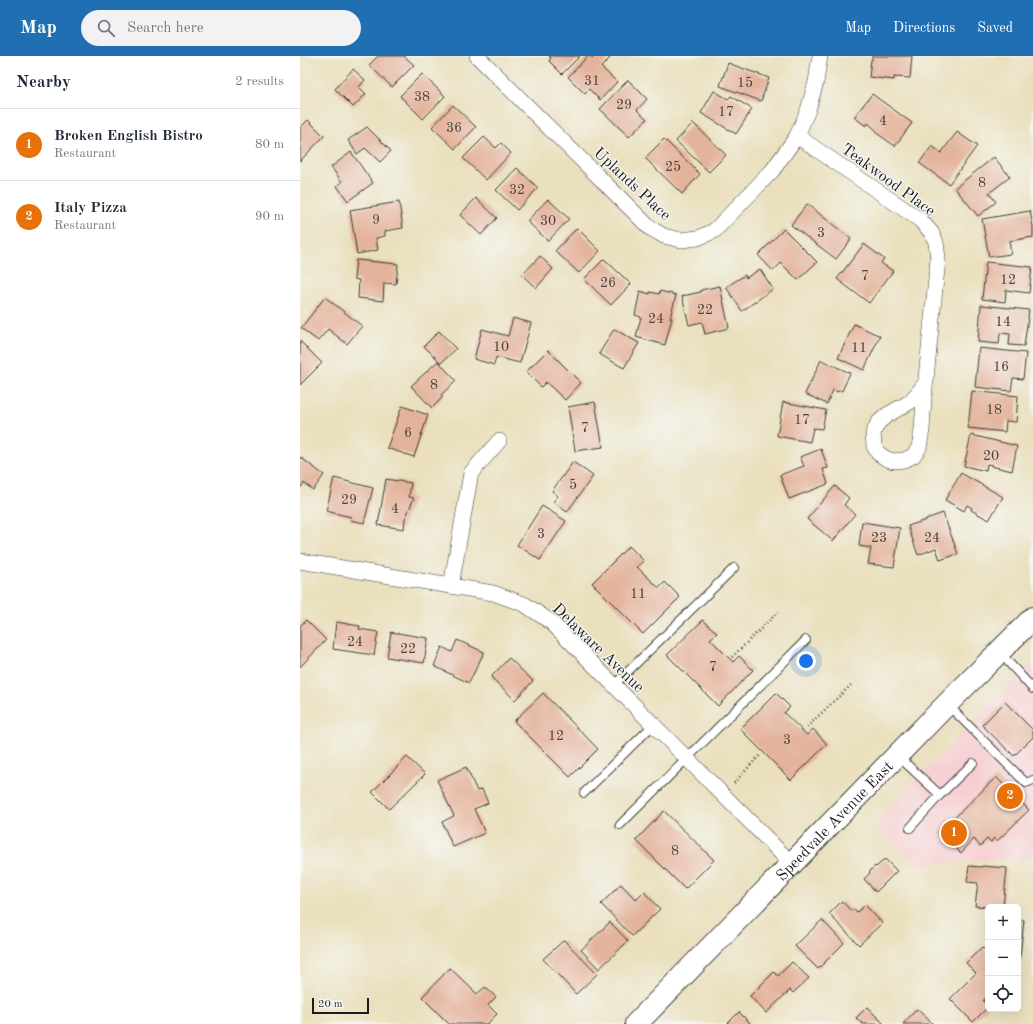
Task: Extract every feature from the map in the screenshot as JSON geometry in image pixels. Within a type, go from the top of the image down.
[{"type":"main road","name":"Speedvale Avenue East","points":[[636,1024],[947,704],[1029,626]]},
{"type":"street","name":"Uplands Place","points":[[477,56],[650,228],[664,236],[681,240],[698,238],[714,231],[772,171],[797,136],[808,110],[816,82],[820,56]]},
{"type":"street","name":"Teakwood Place","points":[[797,136],[920,220],[931,232],[936,242],[938,259],[919,448],[913,456],[904,460],[893,461],[885,458],[878,453],[874,446],[873,433],[878,423],[887,415],[910,402],[925,384]]},
{"type":"street","points":[[451,586],[471,473],[498,442]]},
{"type":"street","name":"Delaware Avenue","points":[[300,561],[493,593],[524,604],[551,622],[792,864]]},
{"type":"lane","points":[[614,685],[734,568]]},
{"type":"lane","points":[[620,825],[806,640]]},
{"type":"lane","points":[[999,653],[1033,690]]},
{"type":"lane","points":[[947,704],[1026,783],[1033,780]]},
{"type":"lane","points":[[584,793],[653,725]]},
{"type":"lane","points":[[898,755],[940,795]]},
{"type":"lane","points":[[910,828],[940,795],[973,763]]},
{"type":"path","points":[[732,657],[778,612]]},
{"type":"path","points":[[807,727],[851,685]]},
{"type":"path","points":[[723,794],[760,756]]},
{"type":"shaded area","points":[[1033,662],[1033,857],[917,865],[874,823]]},
{"type":"building","points":[[378,56],[404,56],[414,65],[392,87],[369,65]]},
{"type":"building","points":[[549,56],[580,56],[562,74],[549,61],[551,58]]},
{"type":"building","points":[[588,56],[593,58],[595,56],[607,56],[610,58],[601,67],[617,82],[600,100],[589,89],[585,94],[568,77]]},
{"type":"building","points":[[872,56],[912,56],[910,78],[894,77],[894,80],[869,77]]},
{"type":"building","points":[[728,63],[769,78],[761,101],[720,86]]},
{"type":"building","points":[[353,69],[365,80],[359,87],[366,94],[353,107],[335,89]]},
{"type":"building","points":[[422,74],[445,96],[423,119],[400,96]]},
{"type":"building","points":[[628,80],[647,99],[637,110],[647,119],[629,137],[600,109]]},
{"type":"building","points":[[714,91],[728,99],[731,96],[752,109],[736,134],[701,113]]},
{"type":"building","points":[[872,94],[912,123],[895,146],[875,132],[876,130],[868,123],[866,126],[854,117]]},
{"type":"building","points":[[453,105],[476,127],[455,149],[432,127]]},
{"type":"building","points":[[308,120],[324,136],[300,161],[300,128]]},
{"type":"building","points":[[693,123],[726,155],[709,172],[676,141]]},
{"type":"building","points":[[367,127],[391,151],[380,162],[365,148],[357,154],[348,140]]},
{"type":"building","points":[[957,132],[977,146],[949,184],[919,163],[932,146],[941,153]]},
{"type":"building","points":[[484,137],[496,148],[501,143],[511,153],[486,180],[463,158]]},
{"type":"building","points":[[664,139],[700,174],[682,194],[645,158]]},
{"type":"building","points":[[351,152],[373,183],[348,201],[337,186],[342,182],[331,167]]},
{"type":"building","points":[[994,157],[1010,177],[989,193],[996,202],[978,216],[955,188]]},
{"type":"building","points":[[517,168],[538,188],[517,210],[496,190]]},
{"type":"building","points":[[476,198],[497,218],[481,235],[460,215]]},
{"type":"building","points":[[548,199],[569,219],[548,241],[527,221]]},
{"type":"building","points":[[399,202],[403,228],[385,231],[385,236],[376,238],[378,250],[357,254],[350,210]]},
{"type":"building","points":[[807,204],[851,239],[836,259],[791,225]]},
{"type":"building","points":[[1030,211],[1033,226],[1033,237],[1009,241],[1011,254],[989,257],[982,219]]},
{"type":"building","points":[[577,228],[600,251],[579,273],[555,251]]},
{"type":"building","points":[[784,229],[817,262],[798,280],[781,263],[773,271],[758,255]]},
{"type":"building","points":[[864,244],[884,259],[881,263],[893,271],[869,303],[837,279]]},
{"type":"building","points":[[540,256],[553,269],[536,288],[522,275]]},
{"type":"building","points":[[604,259],[631,284],[611,305],[584,279]]},
{"type":"building","points":[[356,260],[398,264],[396,284],[384,283],[383,301],[358,298],[359,280],[354,279]]},
{"type":"building","points":[[986,262],[1032,267],[1029,293],[1006,290],[1005,302],[982,299]]},
{"type":"building","points":[[760,269],[773,289],[742,311],[726,287],[745,275],[746,278]]},
{"type":"building","points":[[720,286],[729,328],[705,334],[702,322],[689,325],[682,296]]},
{"type":"building","points":[[640,291],[650,294],[650,292],[659,294],[660,291],[676,295],[665,345],[636,337],[641,317],[635,315]]},
{"type":"building","points":[[325,297],[362,326],[347,344],[328,329],[318,341],[301,328]]},
{"type":"building","points":[[981,305],[1029,310],[1024,346],[1009,345],[1010,334],[1000,333],[999,344],[978,342]]},
{"type":"building","points":[[513,318],[531,323],[520,363],[496,357],[494,365],[474,359],[482,329],[508,336]]},
{"type":"building","points":[[854,324],[880,336],[864,370],[838,358]]},
{"type":"building","points":[[614,329],[639,343],[624,368],[599,354]]},
{"type":"building","points":[[439,331],[456,349],[441,363],[424,346]]},
{"type":"building","points":[[300,341],[322,363],[300,385]]},
{"type":"building","points":[[979,348],[1026,353],[1023,379],[1013,378],[1011,391],[975,387]]},
{"type":"building","points":[[548,350],[581,383],[565,400],[546,382],[541,387],[526,372]]},
{"type":"building","points":[[821,360],[850,373],[842,391],[839,390],[838,392],[833,390],[827,404],[805,394]]},
{"type":"building","points":[[438,361],[456,381],[441,395],[443,397],[432,408],[411,386]]},
{"type":"building","points":[[972,391],[1018,396],[1016,422],[1006,421],[1005,432],[968,428]]},
{"type":"building","points":[[595,402],[603,447],[575,451],[568,407]]},
{"type":"building","points":[[783,402],[826,410],[822,429],[813,428],[810,442],[777,436]]},
{"type":"building","points":[[402,406],[428,415],[414,457],[387,448]]},
{"type":"building","points":[[971,435],[1017,446],[1012,471],[987,464],[986,471],[964,466]]},
{"type":"building","points":[[821,449],[828,468],[823,469],[828,484],[789,499],[780,475],[804,466],[800,457]]},
{"type":"building","points":[[300,457],[324,475],[313,490],[304,483],[300,488]]},
{"type":"building","points":[[573,462],[593,476],[567,512],[553,502],[558,496],[552,491]]},
{"type":"building","points":[[961,473],[1003,497],[989,520],[971,510],[972,508],[967,505],[964,511],[945,500]]},
{"type":"building","points":[[334,478],[373,488],[364,523],[350,520],[351,517],[326,511]]},
{"type":"building","points":[[386,479],[411,483],[409,497],[414,498],[405,519],[404,529],[378,525]]},
{"type":"building","points":[[835,486],[849,498],[844,505],[855,514],[833,541],[807,519]]},
{"type":"building","points":[[542,506],[566,521],[540,560],[517,545]]},
{"type":"building","points":[[943,513],[958,554],[940,560],[936,548],[918,555],[908,526]]},
{"type":"building","points":[[862,522],[900,528],[894,567],[868,564],[871,548],[859,546]]},
{"type":"building","points":[[629,546],[644,561],[637,567],[659,588],[665,582],[680,597],[643,634],[592,583]]},
{"type":"building","points":[[306,620],[326,640],[300,667],[300,626]]},
{"type":"building","points":[[703,620],[717,633],[710,639],[733,662],[739,656],[753,670],[718,706],[667,655]]},
{"type":"building","points":[[336,622],[360,626],[359,629],[378,632],[374,655],[333,649]]},
{"type":"building","points":[[391,632],[428,638],[424,663],[387,657]]},
{"type":"building","points":[[457,640],[484,652],[469,683],[434,666],[442,647],[452,652]]},
{"type":"building","points":[[509,658],[533,681],[515,700],[491,677]]},
{"type":"building","points":[[543,693],[598,749],[570,777],[514,721]]},
{"type":"building","points":[[776,693],[790,707],[784,713],[807,735],[813,729],[827,744],[791,780],[740,729]]},
{"type":"building","points":[[1005,702],[1033,730],[1033,737],[1014,756],[982,725]]},
{"type":"building","points":[[407,757],[425,774],[389,809],[372,792]]},
{"type":"building","points":[[466,767],[477,791],[482,789],[488,803],[474,809],[485,833],[453,847],[442,822],[454,816],[437,780]]},
{"type":"building","points":[[996,777],[1029,810],[997,841],[994,838],[991,842],[987,839],[980,846],[974,839],[961,853],[940,832]]},
{"type":"building","points":[[664,811],[714,860],[685,889],[636,840]]},
{"type":"building","points":[[885,859],[897,871],[876,892],[864,879],[875,866],[876,867]]},
{"type":"building","points":[[969,866],[1007,868],[1003,904],[985,904],[985,907],[975,906],[978,883],[967,882]]},
{"type":"building","points":[[621,884],[636,900],[644,892],[660,909],[632,936],[601,904]]},
{"type":"building","points":[[842,901],[851,911],[854,909],[857,912],[865,905],[882,923],[859,945],[829,914]]},
{"type":"building","points":[[822,920],[844,943],[818,969],[795,946]]},
{"type":"building","points":[[1021,920],[1024,920],[1021,948]]},
{"type":"building","points":[[610,922],[628,941],[599,969],[581,950]]},
{"type":"building","points":[[564,940],[597,974],[576,994],[543,959]]},
{"type":"building","points":[[982,947],[985,950],[985,999],[983,1001],[985,1003],[985,1010],[973,1022],[950,999],[976,973],[966,963]]},
{"type":"building","points":[[792,962],[809,978],[793,993],[790,990],[766,1013],[750,996],[774,972],[778,976]]},
{"type":"building","points":[[450,968],[477,994],[485,987],[496,997],[488,1005],[497,1014],[487,1024],[449,1024],[422,997]]},
{"type":"building","points":[[867,1007],[884,1024],[863,1024],[856,1018]]},
{"type":"building","points":[[917,1009],[933,1024],[903,1024]]},
{"type":"building","points":[[739,1012],[751,1024],[727,1024]]},
{"type":"place","name":"Italy Pizza","points":[[1010,796]]},
{"type":"place","name":"Broken English Bistro","points":[[954,833]]}]
